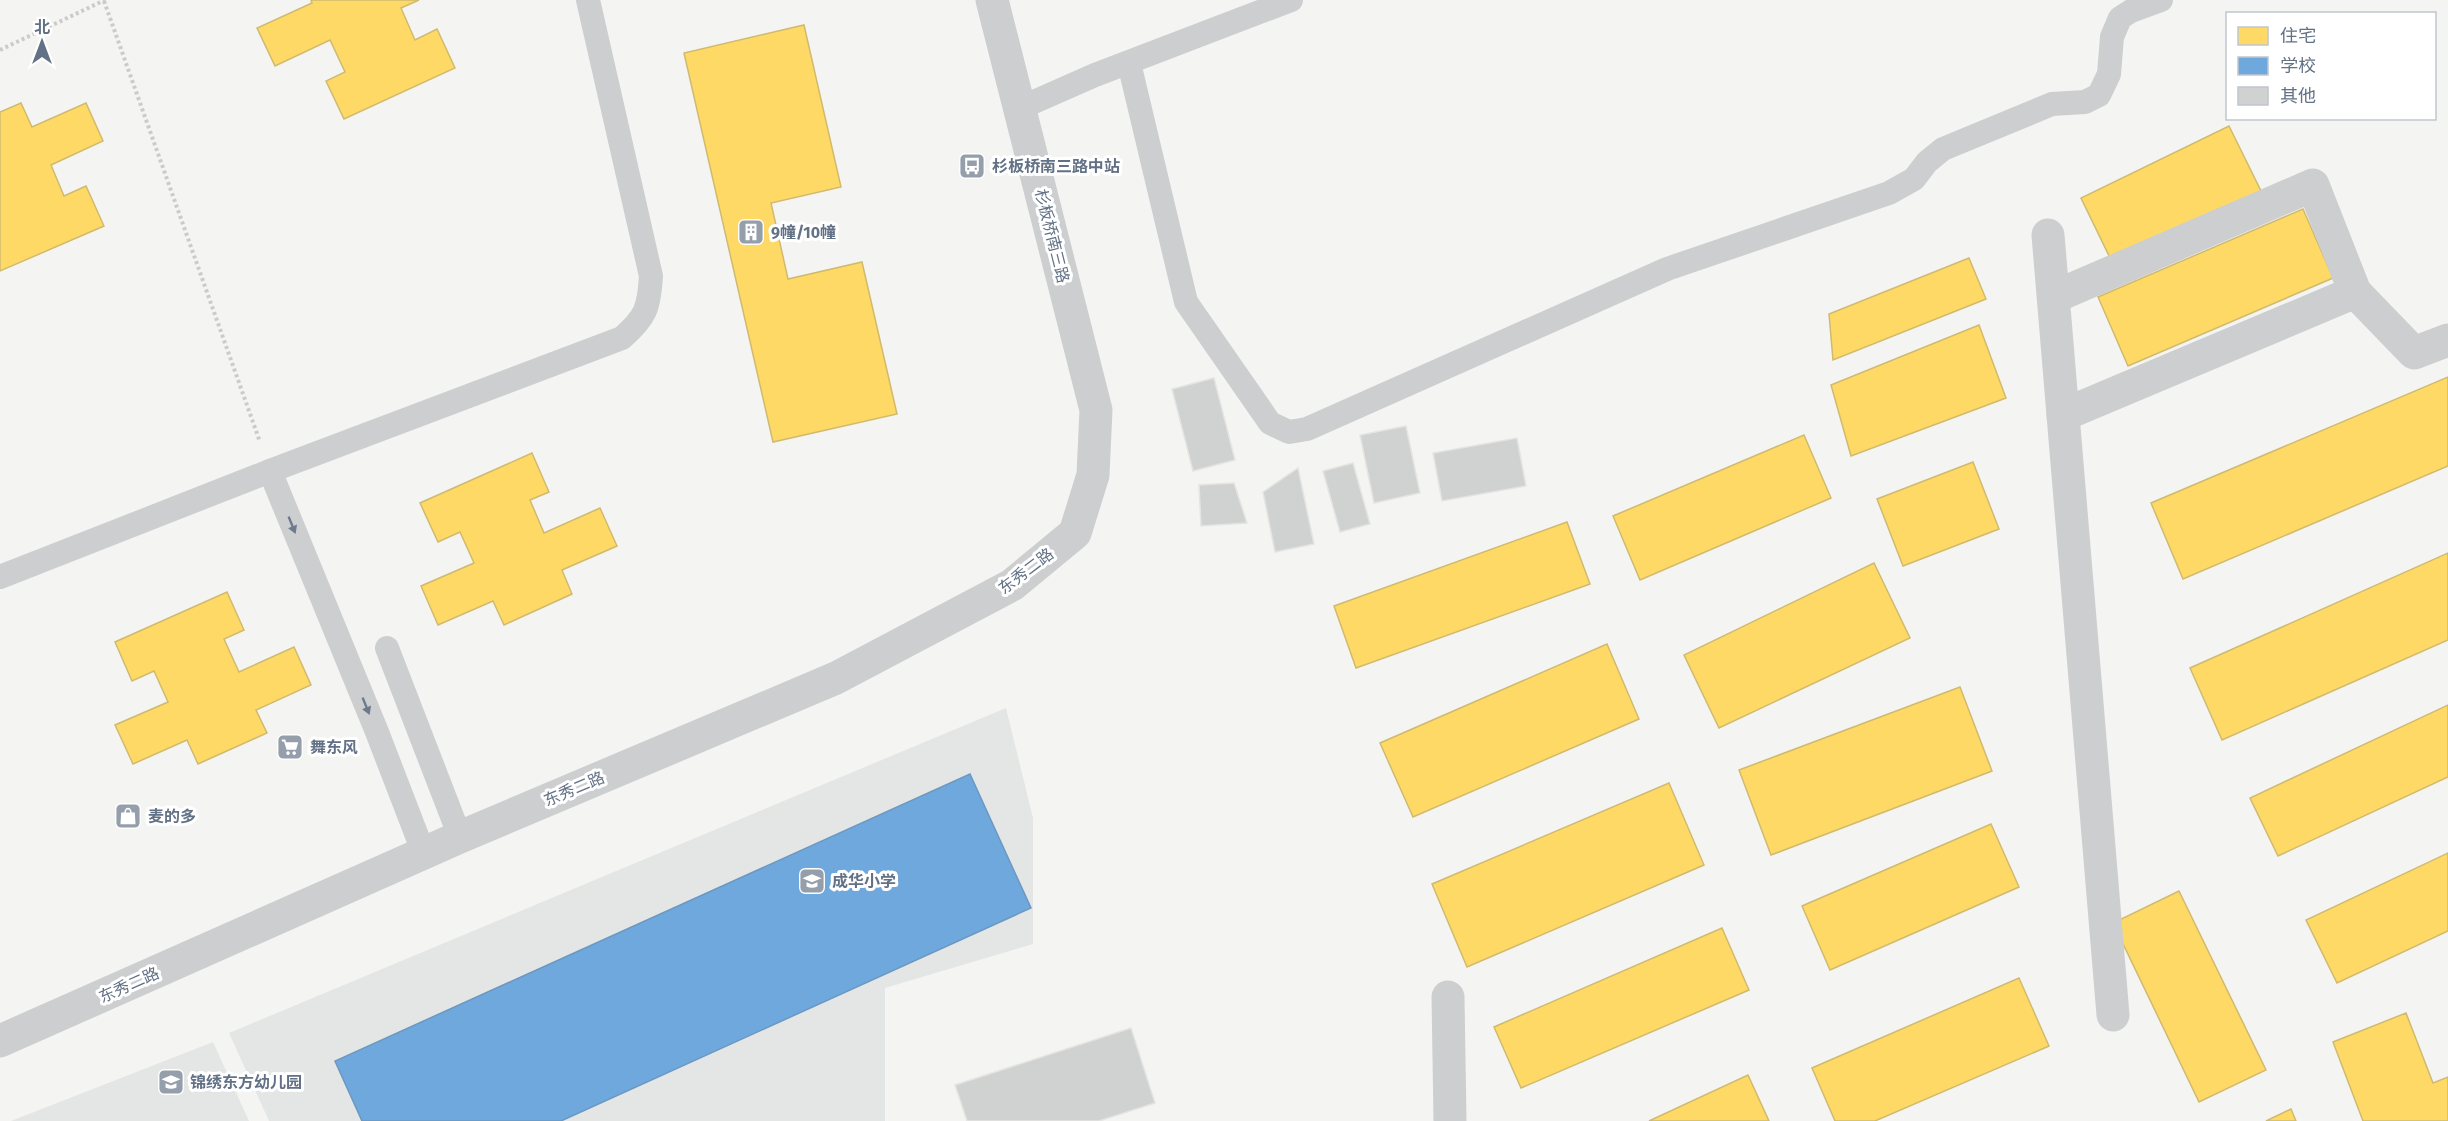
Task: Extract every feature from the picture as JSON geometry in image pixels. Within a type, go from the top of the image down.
[{"type":"street","name":"杉板桥南三路","points":[[992,0],[1096,410],[1094,475]]},
{"type":"street","points":[[2054,297],[2313,184],[2355,292],[2414,353],[2448,340]]},
{"type":"street","points":[[2048,235],[2113,1015]]},
{"type":"street","points":[[2063,415],[2355,292]]},
{"type":"street","name":"东秀二路","points":[[0,1041],[460,837],[836,678],[1012,585],[1075,533],[1094,475]]},
{"type":"street","points":[[1448,997],[1450,1121]]},
{"type":"lane","points":[[0,577],[270,471],[622,338],[641,321],[650,300],[651,276],[588,0]]},
{"type":"lane","points":[[1020,108],[1095,75],[1291,0]]},
{"type":"lane","points":[[1129,63],[1186,302],[1270,423],[1289,432],[1307,429],[1667,269],[1889,193],[1914,179],[1927,162],[1942,149],[2052,104],[2077,104],[2093,99],[2099,95],[2109,74],[2112,37],[2120,18],[2161,0]]},
{"type":"lane","points":[[270,471],[377,732],[424,854]]},
{"type":"lane","points":[[387,648],[460,837]]},
{"type":"path","points":[[0,50],[105,0],[270,471]]},
{"type":"shaded area","name":"成华小学","points":[[1006,708],[1033,818],[1033,944],[885,988],[885,1121],[269,1121],[229,1033]]},
{"type":"shaded area","name":"锦绣东方幼儿园","points":[[213,1042],[249,1121],[11,1121]]},
{"type":"building: 住宅","points":[[311,0],[419,0],[401,8],[415,40],[437,29],[455,68],[344,119],[326,81],[345,72],[330,40],[275,66],[257,28],[312,3]]},
{"type":"building: 住宅","name":"9幢/10幢","points":[[804,25],[841,187],[771,203],[788,279],[862,262],[897,414],[773,442],[684,53]]},
{"type":"building: 住宅","points":[[21,103],[32,127],[86,103],[103,141],[51,165],[64,196],[86,186],[104,226],[0,271],[0,112]]},
{"type":"building: 住宅","points":[[2229,126],[2261,191],[2112,262],[2081,198]]},
{"type":"building: 住宅","points":[[2303,209],[2333,278],[2128,366],[2098,297]]},
{"type":"building: 住宅","points":[[1969,258],[1986,299],[1833,360],[1829,314]]},
{"type":"building: 住宅","points":[[1979,325],[2006,398],[1851,456],[1831,385]]},
{"type":"building: 住宅","points":[[2448,377],[2448,466],[2183,579],[2151,503]]},
{"type":"building: 住宅","points":[[1804,435],[1831,498],[1640,580],[1613,516]]},
{"type":"building: 住宅","points":[[532,453],[549,492],[530,500],[544,533],[600,508],[617,546],[562,570],[572,594],[504,625],[493,601],[438,625],[421,586],[474,563],[460,532],[438,542],[420,503]]},
{"type":"building: 住宅","points":[[1973,462],[1999,529],[1903,566],[1877,499]]},
{"type":"building: 住宅","points":[[1567,522],[1590,584],[1356,668],[1334,606]]},
{"type":"building: 住宅","points":[[2448,553],[2448,640],[2222,740],[2190,668]]},
{"type":"building: 住宅","points":[[1874,563],[1910,638],[1719,728],[1684,655]]},
{"type":"building: 住宅","points":[[227,592],[244,630],[224,639],[239,672],[294,647],[311,685],[256,710],[267,733],[198,764],[187,740],[133,764],[115,725],[168,702],[154,671],[132,681],[115,642]]},
{"type":"building: 住宅","points":[[1607,644],[1639,719],[1413,817],[1380,743]]},
{"type":"building: 住宅","points":[[1960,687],[1992,771],[1771,855],[1739,770]]},
{"type":"building: 住宅","points":[[2448,705],[2448,777],[2278,856],[2250,798]]},
{"type":"building: 住宅","points":[[1669,783],[1704,865],[1467,967],[1432,884]]},
{"type":"building: 住宅","points":[[1991,824],[2019,887],[1830,970],[1802,906]]},
{"type":"building: 住宅","points":[[2448,853],[2448,931],[2337,983],[2306,920]]},
{"type":"building: 住宅","points":[[2179,891],[2266,1070],[2199,1102],[2113,923]]},
{"type":"building: 住宅","points":[[1722,928],[1749,990],[1521,1088],[1494,1027]]},
{"type":"building: 住宅","points":[[2019,978],[2049,1046],[1875,1121],[1835,1121],[1812,1068]]},
{"type":"building: 住宅","points":[[2406,1013],[2433,1083],[2448,1077],[2448,1121],[2363,1121],[2333,1042]]},
{"type":"building: 住宅","points":[[1748,1075],[1769,1121],[1649,1121]]},
{"type":"building: 住宅","points":[[2291,1109],[2296,1121],[2266,1121]]},
{"type":"building: 学校","points":[[970,774],[1031,908],[561,1121],[362,1121],[335,1061]]},
{"type":"building: 其他","points":[[1214,378],[1235,460],[1193,471],[1172,389]]},
{"type":"building: 其他","points":[[1406,426],[1420,493],[1374,503],[1360,435]]},
{"type":"building: 其他","points":[[1517,438],[1526,486],[1442,501],[1433,453]]},
{"type":"building: 其他","points":[[1353,463],[1370,524],[1340,532],[1323,471]]},
{"type":"building: 其他","points":[[1298,468],[1314,544],[1275,552],[1263,492]]},
{"type":"building: 其他","points":[[1234,483],[1247,523],[1201,526],[1199,485]]},
{"type":"building: 其他","points":[[1131,1028],[1155,1103],[1099,1121],[967,1121],[955,1085]]},
{"type":"place","name":"杉板桥南三路中站","points":[[972,166]]},
{"type":"place","name":"9幢/10幢","points":[[751,232]]},
{"type":"place","name":"舞东风","points":[[290,747]]},
{"type":"place","name":"麦的多","points":[[128,816]]},
{"type":"place","name":"成华小学","points":[[812,881]]},
{"type":"place","name":"锦绣东方幼儿园","points":[[171,1082]]}]
